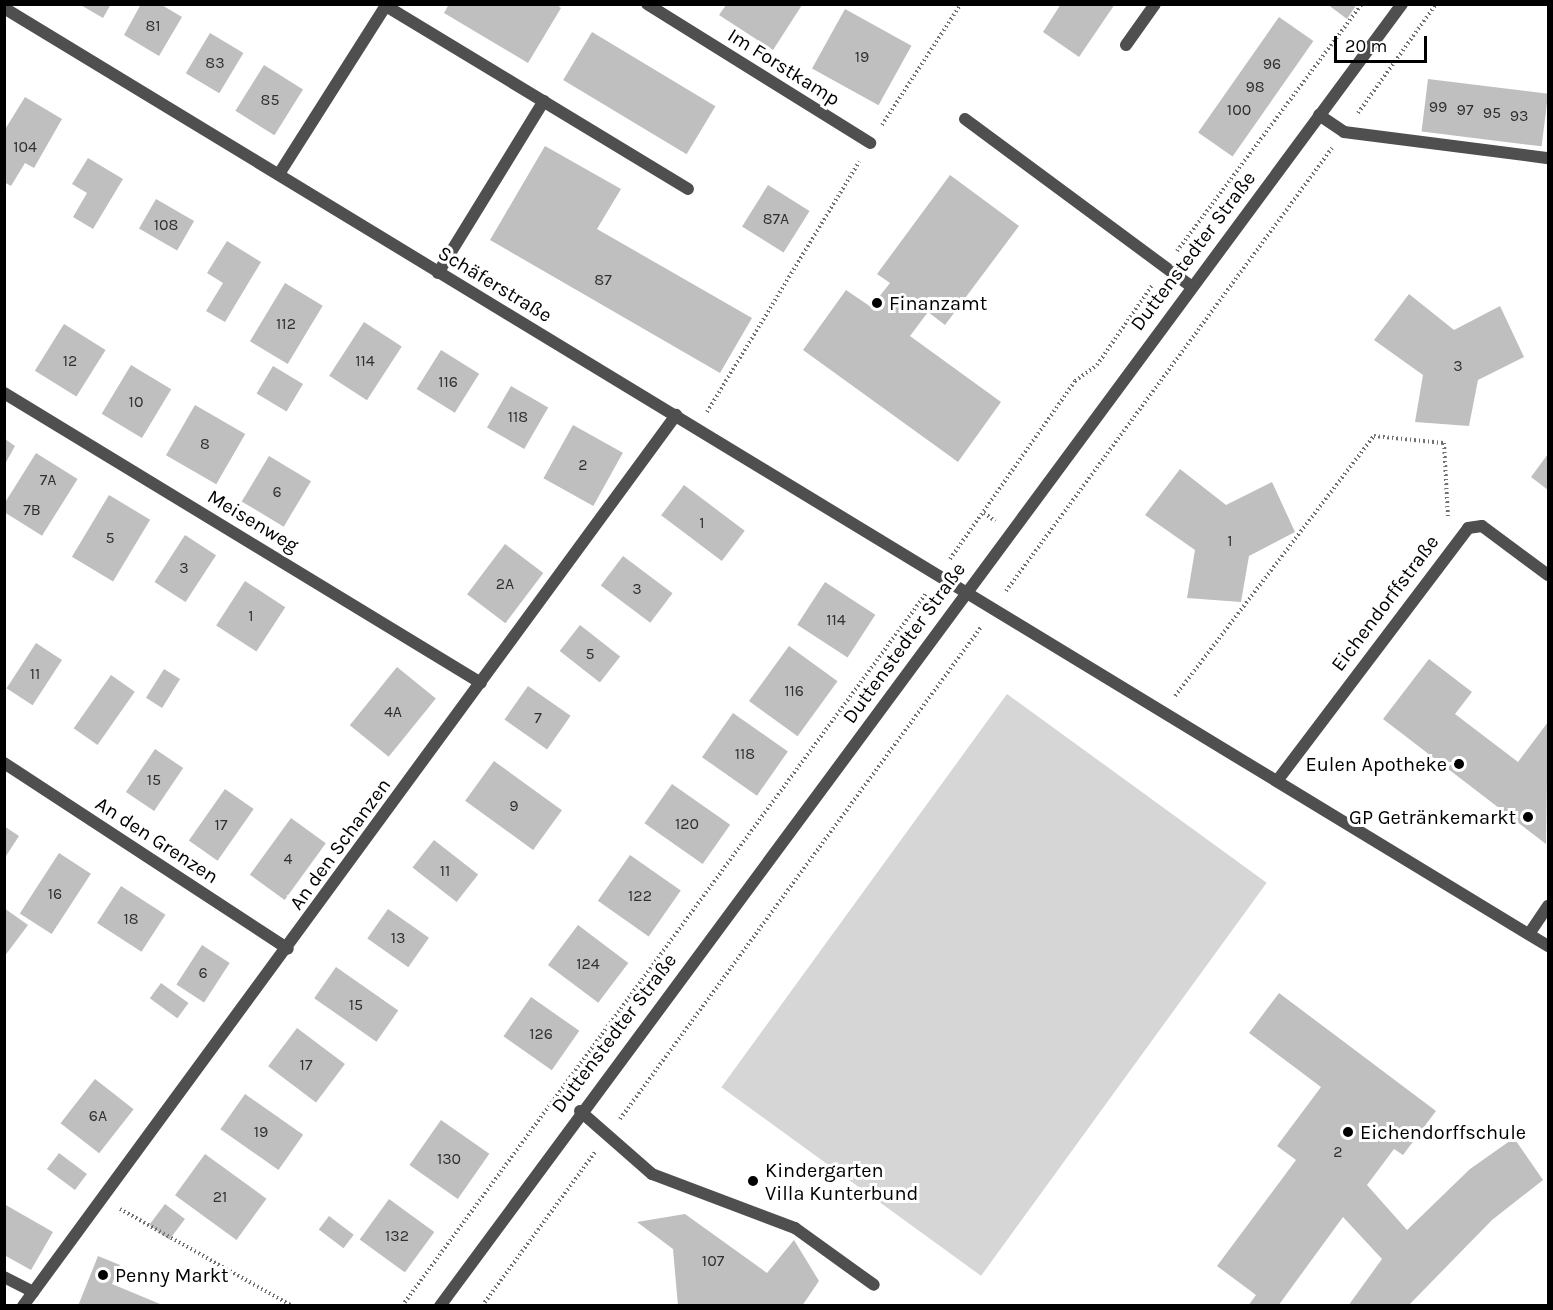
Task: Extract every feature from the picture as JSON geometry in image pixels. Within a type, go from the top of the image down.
[{"type":"street","name":"Im Forstkamp","points":[[646,4],[870,143]]},
{"type":"street","points":[[1126,45],[1155,4]]},
{"type":"street","name":"Duttenstedter Straße","points":[[440,1305],[580,1111],[1402,4]]},
{"type":"street","points":[[279,174],[386,5],[688,189]]},
{"type":"street","name":"Schäferstraße","points":[[4,8],[966,592]]},
{"type":"street","points":[[438,273],[544,101]]},
{"type":"street","points":[[1319,115],[1344,132],[1548,158]]},
{"type":"street","points":[[964,119],[1191,286]]},
{"type":"street","name":"Meisenweg","points":[[4,393],[481,683]]},
{"type":"street","name":"An den Schanzen","points":[[23,1305],[288,949],[676,415]]},
{"type":"street","name":"Eichendorffstraße","points":[[1277,781],[1449,548],[1468,528],[1482,526],[1548,574]]},
{"type":"street","points":[[966,592],[1548,946]]},
{"type":"street","name":"An den Grenzen","points":[[4,763],[288,949]]},
{"type":"street","points":[[1529,934],[1548,906]]},
{"type":"street","points":[[580,1111],[652,1174],[795,1228],[874,1285]]},
{"type":"street","points":[[4,1277],[33,1292]]},
{"type":"path","points":[[697,428],[870,143],[961,4]]},
{"type":"path","points":[[1035,549],[1436,4]]},
{"type":"path","points":[[1164,712],[1374,436],[1444,443],[1449,548]]},
{"type":"path","points":[[402,1305],[916,608]]},
{"type":"path","points":[[482,1305],[974,638]]},
{"type":"path","points":[[101,1198],[292,1305]]},
{"type":"shaded area","points":[[1007,694],[1267,883],[981,1276],[721,1087]]},
{"type":"building","points":[[79,4],[111,4],[103,18]]},
{"type":"building","points":[[141,4],[160,4],[182,17],[159,56],[124,35]]},
{"type":"building","points":[[449,4],[556,4],[561,8],[528,63],[444,13]]},
{"type":"building","points":[[1061,4],[1115,4],[1079,57],[1043,32]]},
{"type":"building","points":[[1327,4],[1357,4],[1347,19]]},
{"type":"building","points":[[726,5],[802,5],[773,50],[719,15]]},
{"type":"building","points":[[845,9],[911,46],[879,105],[812,68]]},
{"type":"building","points":[[1279,17],[1313,41],[1233,157],[1198,133]]},
{"type":"building","points":[[592,32],[715,106],[687,154],[563,80]]},
{"type":"building","points":[[210,33],[243,53],[219,93],[186,73]]},
{"type":"building","points":[[264,65],[303,89],[274,135],[235,111]]},
{"type":"building","points":[[1428,79],[1548,94],[1542,146],[1422,132]]},
{"type":"building","points":[[25,97],[62,119],[34,168],[25,163],[11,186],[4,182],[4,131]]},
{"type":"building","points":[[545,146],[621,189],[597,229],[752,318],[720,373],[490,240]]},
{"type":"building","points":[[88,158],[123,179],[93,229],[73,217],[87,193],[72,184]]},
{"type":"building","points":[[950,175],[1019,226],[945,325],[928,312],[910,336],[1001,402],[958,462],[803,350],[846,290],[871,307],[890,283],[877,274]]},
{"type":"building","points":[[768,185],[810,211],[784,253],[742,227]]},
{"type":"building","points":[[156,199],[194,221],[177,250],[139,228]]},
{"type":"building","points":[[227,241],[261,262],[225,322],[206,311],[223,283],[207,273]]},
{"type":"building","points":[[285,283],[323,306],[288,364],[250,341]]},
{"type":"building","points":[[1409,294],[1454,330],[1500,306],[1524,357],[1478,380],[1469,426],[1415,422],[1423,375],[1374,340]]},
{"type":"building","points":[[364,322],[402,347],[367,400],[329,376]]},
{"type":"building","points":[[64,324],[106,350],[76,397],[35,371]]},
{"type":"building","points":[[441,350],[479,374],[455,413],[417,389]]},
{"type":"building","points":[[131,365],[171,389],[142,438],[102,414]]},
{"type":"building","points":[[273,366],[303,384],[287,411],[257,393]]},
{"type":"building","points":[[511,386],[548,408],[524,449],[487,428]]},
{"type":"building","points":[[195,405],[245,434],[216,484],[166,455]]},
{"type":"building","points":[[573,425],[623,453],[593,506],[543,478]]},
{"type":"building","points":[[5,439],[15,446],[5,464]]},
{"type":"building","points":[[36,453],[78,479],[42,536],[4,512],[4,504]]},
{"type":"building","points":[[1548,454],[1548,490],[1531,477]]},
{"type":"building","points":[[269,456],[311,481],[284,527],[242,501]]},
{"type":"building","points":[[1180,469],[1226,505],[1272,482],[1295,532],[1249,556],[1241,602],[1187,598],[1195,550],[1145,515]]},
{"type":"building","points":[[684,485],[745,531],[722,561],[661,515]]},
{"type":"building","points":[[109,495],[150,520],[113,581],[72,557]]},
{"type":"building","points":[[185,535],[216,555],[186,602],[155,582]]},
{"type":"building","points":[[505,544],[543,573],[505,623],[467,594]]},
{"type":"building","points":[[623,556],[673,593],[650,623],[601,586]]},
{"type":"building","points":[[245,581],[285,607],[256,652],[216,625]]},
{"type":"building","points":[[825,582],[875,615],[848,657],[797,625]]},
{"type":"building","points":[[580,625],[620,656],[600,682],[560,651]]},
{"type":"building","points":[[36,643],[62,660],[33,705],[7,688]]},
{"type":"building","points":[[789,646],[838,681],[798,736],[749,701]]},
{"type":"building","points":[[1429,659],[1472,692],[1455,714],[1518,762],[1548,722],[1546,844],[1383,719]]},
{"type":"building","points":[[397,667],[436,698],[389,757],[350,725]]},
{"type":"building","points":[[164,669],[180,679],[162,708],[146,698]]},
{"type":"building","points":[[111,675],[135,692],[97,745],[74,728]]},
{"type":"building","points":[[528,686],[571,716],[547,749],[504,720]]},
{"type":"building","points":[[733,713],[788,751],[757,796],[702,757]]},
{"type":"building","points":[[155,749],[183,768],[154,811],[126,792]]},
{"type":"building","points":[[494,761],[562,810],[533,850],[465,801]]},
{"type":"building","points":[[672,784],[730,825],[703,864],[644,823]]},
{"type":"building","points":[[225,789],[254,809],[218,861],[189,841]]},
{"type":"building","points":[[291,818],[326,843],[285,900],[250,875]]},
{"type":"building","points":[[4,826],[19,836],[4,859]]},
{"type":"building","points":[[434,840],[478,874],[457,902],[412,868]]},
{"type":"building","points":[[59,853],[91,874],[52,934],[20,913]]},
{"type":"building","points":[[630,855],[681,891],[649,936],[598,901]]},
{"type":"building","points":[[121,886],[165,915],[141,952],[97,923]]},
{"type":"building","points":[[4,908],[28,925],[4,957]]},
{"type":"building","points":[[388,909],[429,938],[408,967],[367,938]]},
{"type":"building","points":[[578,925],[628,963],[598,1003],[548,965]]},
{"type":"building","points":[[202,945],[230,963],[204,1002],[176,984]]},
{"type":"building","points":[[336,967],[398,1011],[376,1042],[314,998]]},
{"type":"building","points":[[161,983],[189,1003],[177,1018],[150,998]]},
{"type":"building","points":[[1279,993],[1436,1111],[1403,1155],[1394,1149],[1367,1185],[1407,1230],[1470,1169],[1514,1138],[1543,1180],[1492,1220],[1408,1306],[1348,1306],[1382,1259],[1343,1217],[1278,1306],[1248,1306],[1256,1295],[1217,1266],[1296,1160],[1277,1146],[1321,1087],[1249,1033]]},
{"type":"building","points":[[531,997],[579,1031],[552,1070],[503,1036]]},
{"type":"building","points":[[297,1028],[345,1064],[316,1102],[268,1066]]},
{"type":"building","points":[[95,1079],[134,1109],[99,1153],[61,1123]]},
{"type":"building","points":[[245,1094],[303,1135],[278,1170],[220,1129]]},
{"type":"building","points":[[441,1120],[489,1154],[458,1199],[409,1165]]},
{"type":"building","points":[[59,1153],[87,1174],[75,1190],[47,1169]]},
{"type":"building","points":[[205,1154],[266,1199],[237,1240],[175,1195]]},
{"type":"building","points":[[389,1199],[434,1232],[405,1272],[360,1239]]},
{"type":"building","points":[[4,1204],[53,1232],[31,1270],[4,1255]]},
{"type":"building","points":[[165,1204],[185,1219],[169,1240],[149,1225]]},
{"type":"building","points":[[685,1214],[767,1273],[794,1240],[819,1281],[802,1306],[678,1306],[673,1249],[637,1222]]},
{"type":"building","points":[[329,1216],[354,1235],[344,1248],[319,1230]]},
{"type":"building","name":"Penny Markt","points":[[98,1256],[120,1265],[112,1284],[165,1306],[78,1306]]},
{"type":"place","name":"Finanzamt","points":[[877,303]]},
{"type":"place","name":"Eulen Apotheke","points":[[1459,764]]},
{"type":"place","name":"GP Getränkemarkt","points":[[1528,817]]},
{"type":"place","name":"Eichendorffschule","points":[[1348,1132]]},
{"type":"place","name":"Kindergarten Villa Kunterbund","points":[[753,1181]]},
{"type":"place","name":"Penny Markt","points":[[103,1275]]}]
